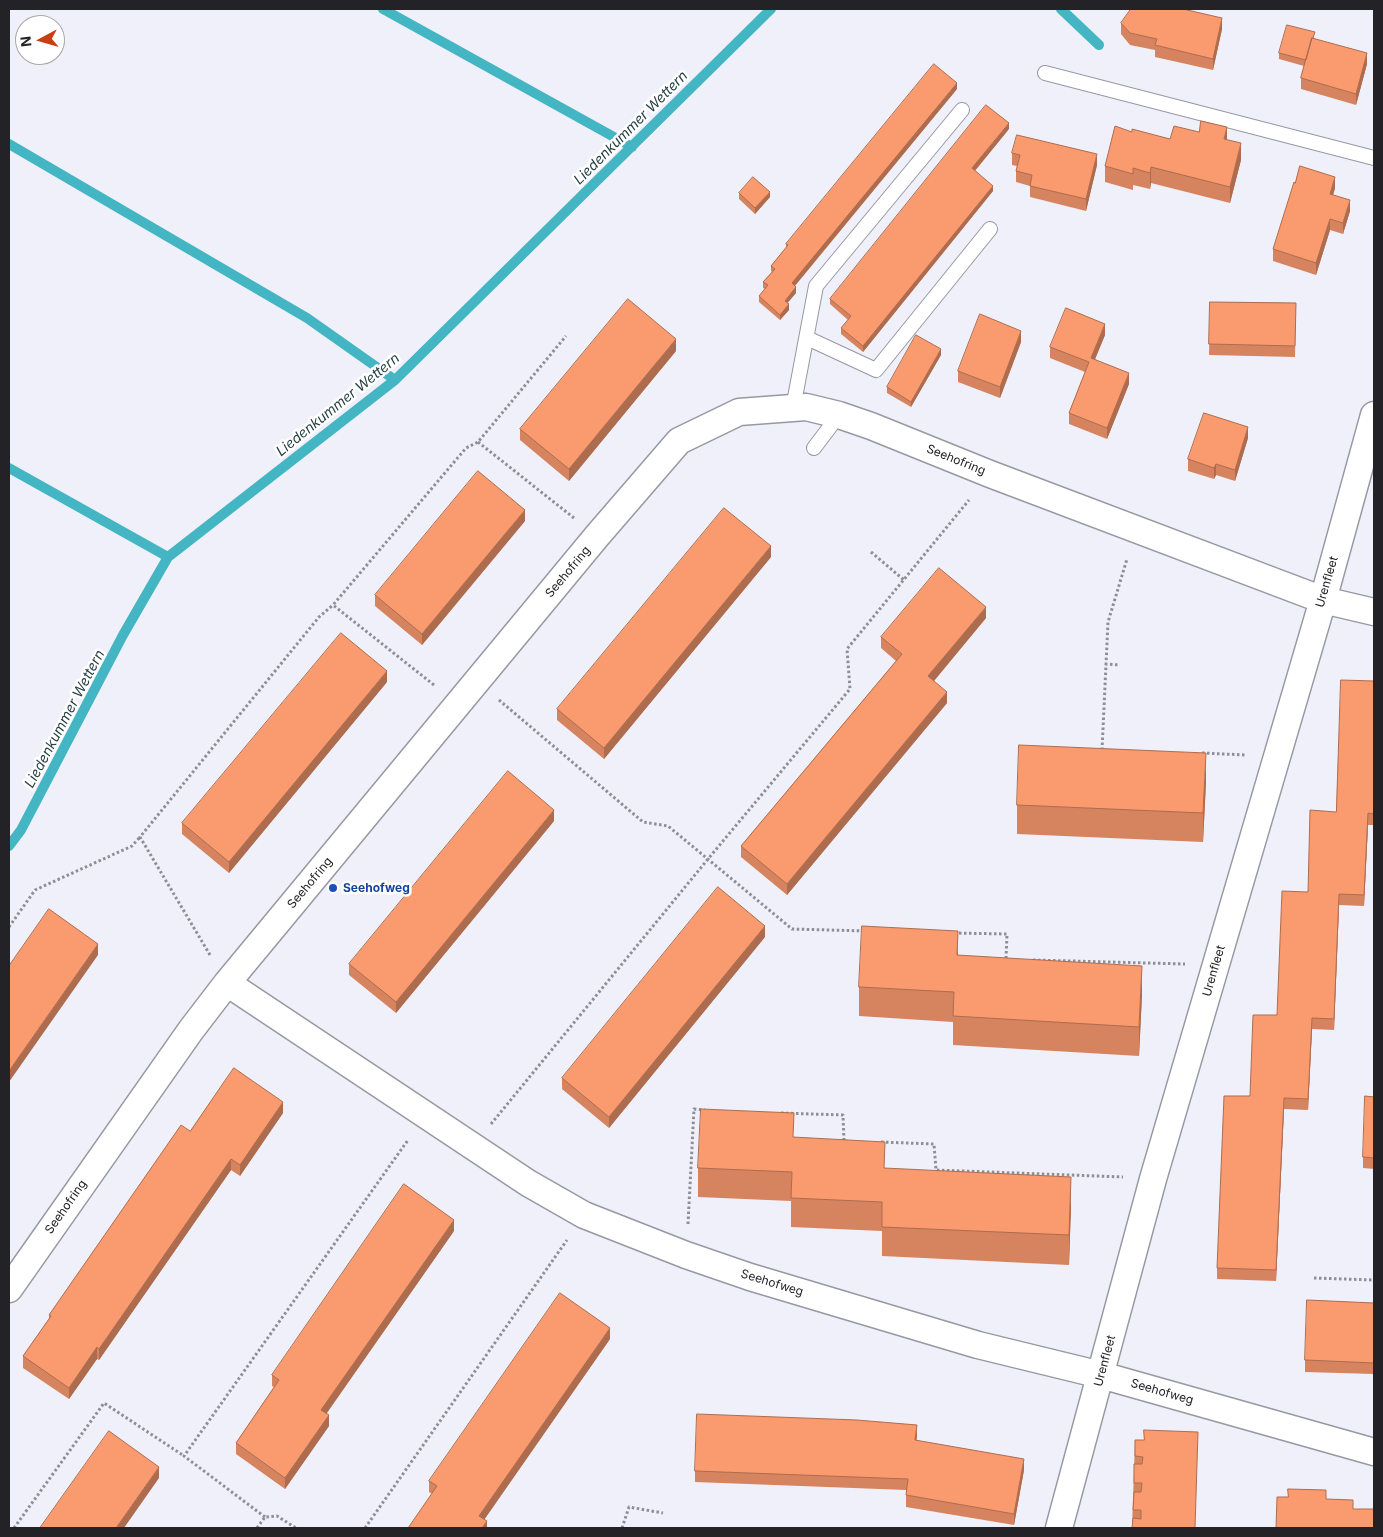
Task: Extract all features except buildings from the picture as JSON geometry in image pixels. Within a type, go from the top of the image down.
[{"type":"street","name":"Seehofring","points":[[9,1289],[191,1030],[227,983],[597,536],[679,441],[739,412],[806,407],[872,426],[990,474],[1323,600],[1374,612]]},
{"type":"street","name":"Urenfleet","points":[[1060,1528],[1153,1179],[1323,600],[1374,415]]},
{"type":"street","name":"Seehofweg","points":[[227,983],[528,1183],[584,1215],[686,1255],[750,1277],[978,1345],[1101,1375],[1374,1452]]},
{"type":"lane","points":[[1046,74],[1374,158]]},
{"type":"lane","points":[[793,408],[816,286],[962,110]]},
{"type":"lane","points":[[807,338],[876,370],[990,229]]},
{"type":"lane","points":[[814,448],[838,415]]},
{"type":"path","points":[[9,927],[35,890],[132,846],[319,617],[333,605],[466,448],[478,442],[566,336]]},
{"type":"path","points":[[478,442],[597,536]]},
{"type":"path","points":[[472,1146],[850,689],[847,650],[990,474]]},
{"type":"path","points":[[1102,750],[1108,622],[1124,567],[1140,530]]},
{"type":"path","points":[[870,552],[904,580]]},
{"type":"path","points":[[333,605],[458,704]]},
{"type":"path","points":[[1105,664],[1120,665]]},
{"type":"path","points":[[477,682],[643,822],[668,826],[792,929],[867,931]]},
{"type":"path","points":[[1094,750],[1110,750]]},
{"type":"path","points":[[1201,753],[1277,756]]},
{"type":"path","points":[[140,837],[227,983]]},
{"type":"path","points":[[951,932],[1006,934],[1006,968]]},
{"type":"path","points":[[1006,959],[1015,959]]},
{"type":"path","points":[[1025,959],[1215,965]]},
{"type":"path","points":[[1092,962],[1092,969]]},
{"type":"path","points":[[686,1255],[694,1109],[713,1110]]},
{"type":"path","points":[[779,1113],[844,1115],[844,1150]]},
{"type":"path","points":[[184,1456],[425,1115]]},
{"type":"path","points":[[844,1141],[854,1141]]},
{"type":"path","points":[[880,1142],[934,1144],[936,1170],[1153,1179]]},
{"type":"path","points":[[1021,1174],[1021,1181]]},
{"type":"path","points":[[365,1528],[584,1215]]},
{"type":"path","points":[[1314,1278],[1374,1280]]},
{"type":"path","points":[[14,1528],[104,1403],[184,1456],[265,1517],[277,1516],[296,1528]]},
{"type":"path","points":[[622,1528],[629,1506],[663,1513]]},
{"type":"path","points":[[258,1528],[265,1517]]},
{"type":"waterway","points":[[383,9],[632,147]]},
{"type":"waterway","name":"Liedenkummer Wettern","points":[[9,846],[21,830],[123,635],[168,557],[395,380],[771,9]]},
{"type":"waterway","points":[[1061,9],[1099,45]]},
{"type":"waterway","points":[[9,144],[307,318],[395,380]]},
{"type":"waterway","points":[[9,468],[168,557]]},
{"type":"place","name":"Seehofweg","points":[[333,888]]}]
